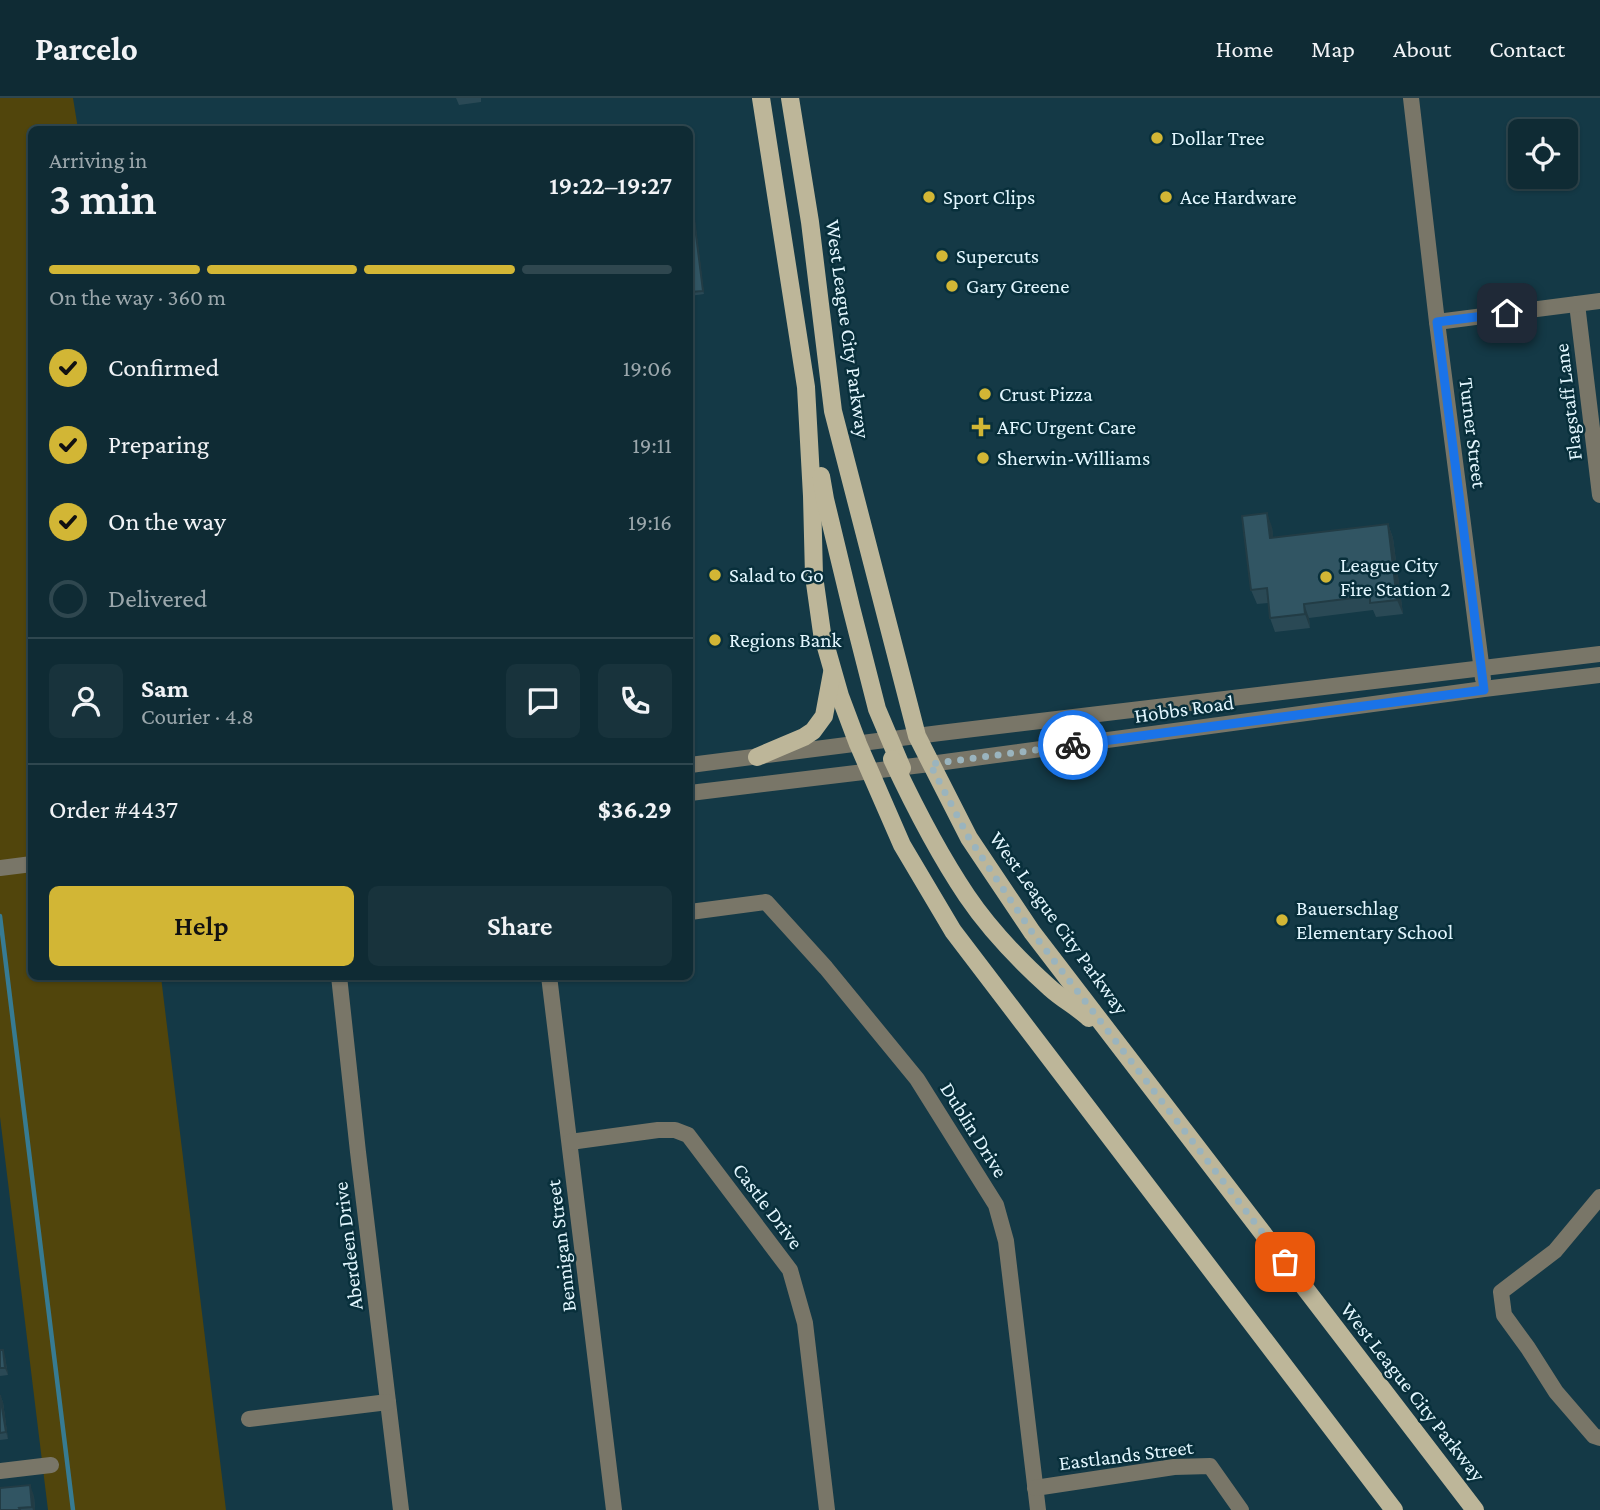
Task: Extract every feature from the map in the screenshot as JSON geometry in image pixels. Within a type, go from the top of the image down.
[{"type":"main road","points":[[790,101],[761,99],[828,513],[887,740],[911,799],[967,897],[1005,943],[1051,989],[1115,1041]]},
{"type":"main road","name":"West League City Parkway","points":[[790,101],[810,222],[833,411],[917,736],[930,764],[969,838],[1032,932],[1475,1510]]},
{"type":"main road","points":[[806,387],[814,576],[822,633],[840,696],[858,744],[902,845],[953,931],[1394,1510]]},
{"type":"main road","points":[[757,757],[813,731],[824,716],[833,670]]},
{"type":"street","name":"Turner Street","points":[[1411,98],[1484,690]]},
{"type":"street","points":[[1437,322],[1600,301]]},
{"type":"street","name":"Flagstaff Lane","points":[[1577,304],[1600,495]]},
{"type":"street","name":"Hobbs Road","points":[[693,765],[1600,654]]},
{"type":"street","name":"Hobbs Road","points":[[693,793],[870,772],[1600,675]]},
{"type":"street","points":[[0,868],[28,864]]},
{"type":"street","name":"Dublin Drive","points":[[693,912],[766,902],[826,968],[917,1079],[996,1205],[1006,1241],[1038,1510]]},
{"type":"street","name":"Aberdeen Drive","points":[[339,980],[401,1510]]},
{"type":"street","name":"Bennigan Street","points":[[550,980],[614,1510]]},
{"type":"street","name":"Castle Drive","points":[[570,1142],[658,1130],[675,1130],[688,1135],[790,1270],[805,1323],[827,1510]]},
{"type":"street","points":[[1600,1197],[1555,1251],[1502,1292],[1504,1315],[1556,1392],[1594,1436],[1600,1438]]},
{"type":"street","points":[[249,1419],[388,1402]]},
{"type":"street","points":[[0,1471],[51,1465]]},
{"type":"street","name":"Eastlands Street","points":[[1035,1488],[1174,1467],[1210,1466],[1241,1510]]},
{"type":"shaded area","points":[[0,98],[73,98],[78,126],[28,126],[28,980],[161,980],[226,1510],[48,1510],[0,1117]]},
{"type":"building","points":[[693,210],[703,291],[693,292]]},
{"type":"building","name":"League City Fire Station 2","points":[[1267,513],[1270,538],[1388,524],[1397,600],[1370,603],[1370,596],[1304,604],[1305,614],[1270,618],[1267,588],[1251,590],[1242,516]]},
{"type":"building","points":[[0,1350],[3,1350],[5,1368],[0,1368]]},
{"type":"building","points":[[0,1395],[6,1432],[0,1433]]},
{"type":"building","points":[[30,1485],[32,1507],[0,1510],[0,1488]]},
{"type":"waterway","points":[[0,916],[73,1510]]},
{"type":"way so far","points":[[1073,745],[930,764],[969,838],[1032,932],[1285,1262]]},
{"type":"place","name":"Dollar Tree","points":[[1157,138]]},
{"type":"place","name":"Sport Clips","points":[[929,197]]},
{"type":"place","name":"Ace Hardware","points":[[1166,197]]},
{"type":"place","name":"Supercuts","points":[[942,256]]},
{"type":"place","name":"Gary Greene","points":[[952,286]]},
{"type":"place","name":"Crust Pizza","points":[[985,394]]},
{"type":"place","name":"AFC Urgent Care","points":[[981,427]]},
{"type":"place","name":"Sherwin-Williams","points":[[983,458]]},
{"type":"place","name":"Salad to Go","points":[[715,575]]},
{"type":"place","name":"League City Fire Station 2","points":[[1326,577]]},
{"type":"place","name":"Regions Bank","points":[[715,640]]},
{"type":"place","name":"Bauerschlag Elementary School","points":[[1282,920]]},
{"type":"route","points":[[1073,745],[1484,690],[1437,322],[1507,313]]}]
